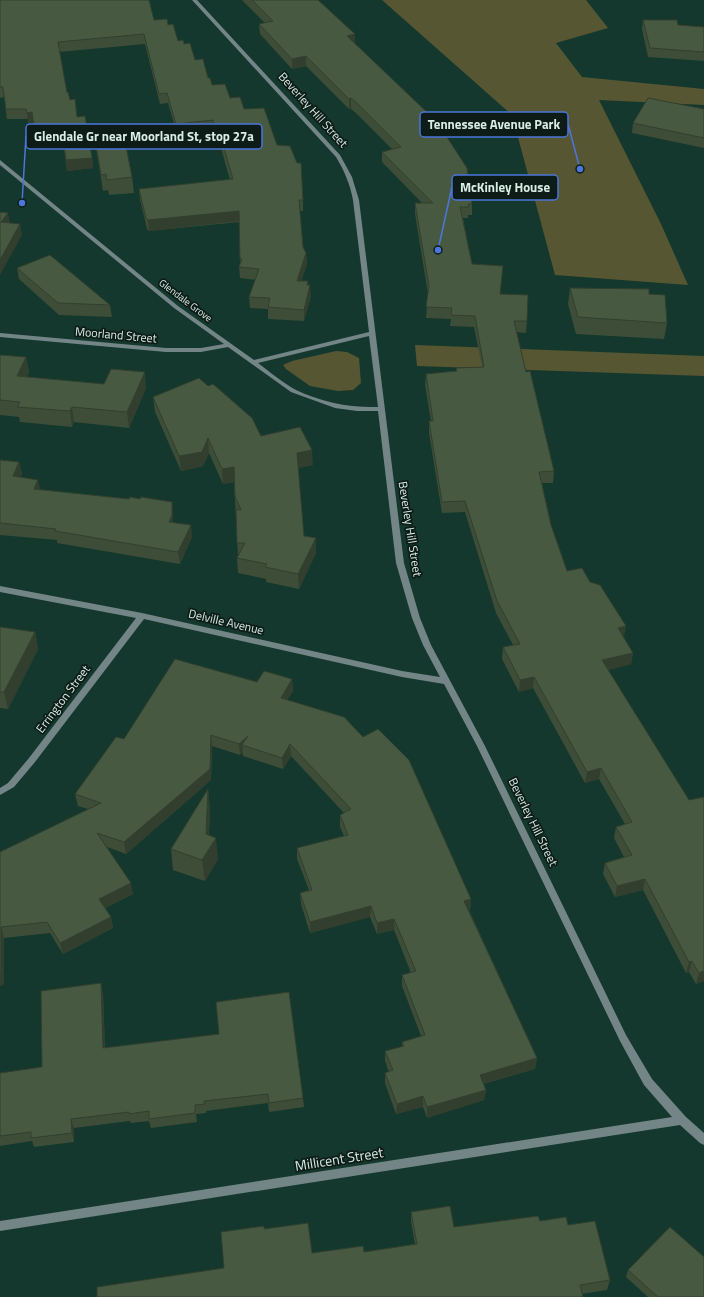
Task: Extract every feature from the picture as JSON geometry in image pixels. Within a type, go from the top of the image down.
[{"type":"street","name":"Beverley Hill Street","points":[[194,0],[338,156],[347,171],[353,185],[356,200],[380,409],[400,563],[416,618],[445,681],[481,746],[623,1038],[648,1082],[682,1120],[704,1140]]},
{"type":"street","name":"Glendale Grove","points":[[0,162],[176,307],[293,391],[314,400],[348,409],[380,409]]},
{"type":"street","points":[[253,362],[372,333]]},
{"type":"street","name":"Moorland Street","points":[[0,335],[166,350],[201,350],[230,345]]},
{"type":"street","name":"Delville Avenue","points":[[0,589],[142,616],[402,674],[445,681]]},
{"type":"street","name":"Errington Street","points":[[0,792],[11,785],[32,760],[142,616]]},
{"type":"street","name":"Millicent Street","points":[[0,1226],[682,1120]]},
{"type":"shaded area","points":[[382,0],[586,0],[608,28],[556,43],[582,77],[704,89],[704,105],[599,100],[661,224],[688,285],[555,275],[512,115]]},
{"type":"shaded area","points":[[415,345],[704,356],[704,376],[417,366]]},
{"type":"shaded area","points":[[336,351],[347,352],[359,358],[361,383],[353,390],[338,391],[310,386],[286,369],[283,365],[292,361]]},
{"type":"building","points":[[0,0],[149,0],[154,20],[167,19],[168,25],[173,24],[178,41],[183,40],[184,44],[190,43],[195,60],[203,59],[208,78],[210,78],[212,85],[225,84],[230,98],[240,97],[244,109],[264,108],[277,145],[290,146],[297,163],[301,163],[303,200],[299,200],[303,247],[306,253],[297,281],[308,281],[307,285],[310,285],[304,310],[268,307],[270,298],[249,297],[259,269],[239,267],[242,259],[240,259],[239,211],[148,220],[146,218],[139,189],[233,179],[219,131],[215,131],[213,120],[176,124],[167,93],[159,94],[144,34],[58,42],[67,93],[68,92],[70,100],[75,99],[77,117],[85,116],[92,158],[66,160],[62,131],[35,134],[32,112],[27,113],[26,109],[6,109],[3,87],[0,87]]},
{"type":"building","points":[[252,0],[318,0],[355,34],[347,36],[432,117],[430,117],[443,131],[467,168],[472,204],[468,204],[469,207],[460,207],[472,264],[503,266],[500,294],[528,295],[527,321],[514,321],[526,372],[530,371],[554,471],[539,472],[551,525],[567,571],[582,568],[590,582],[600,585],[626,626],[618,628],[633,653],[602,660],[689,800],[704,797],[704,971],[699,973],[692,961],[689,962],[645,879],[617,886],[605,863],[632,855],[616,827],[632,822],[601,768],[587,772],[534,677],[520,680],[503,647],[520,644],[497,601],[465,501],[442,502],[429,421],[433,421],[426,374],[457,371],[456,368],[484,367],[475,316],[451,315],[452,308],[426,307],[429,286],[415,203],[433,203],[382,152],[401,147],[357,103],[351,98],[349,99],[306,56],[292,59],[259,24],[273,21]]},
{"type":"building","points":[[643,20],[677,20],[678,25],[704,27],[704,52],[650,48]]},
{"type":"building","points":[[648,98],[704,109],[704,138],[633,123]]},
{"type":"building","points":[[123,131],[132,177],[107,180],[106,174],[101,175],[94,134]]},
{"type":"building","points":[[0,212],[8,213],[1,222],[20,224],[0,260]]},
{"type":"building","points":[[50,255],[110,305],[58,303],[17,268]]},
{"type":"building","points":[[570,288],[649,289],[649,294],[665,295],[667,323],[578,317]]},
{"type":"building","points":[[0,355],[26,357],[17,376],[104,384],[111,369],[145,372],[127,412],[72,407],[70,411],[17,407],[20,402],[0,400]]},
{"type":"building","points":[[199,378],[208,386],[213,384],[252,418],[261,436],[300,427],[312,450],[297,453],[304,536],[316,538],[298,574],[265,567],[267,564],[237,558],[245,543],[237,543],[236,509],[241,510],[235,496],[234,467],[222,469],[208,438],[202,452],[179,456],[153,397]]},
{"type":"building","points":[[0,460],[19,462],[13,476],[38,480],[34,489],[129,499],[130,497],[140,499],[141,497],[172,502],[172,515],[169,522],[191,525],[178,552],[55,531],[56,529],[0,523]]},
{"type":"building","points":[[0,627],[35,632],[4,692],[0,692]]},
{"type":"building","points":[[175,659],[257,682],[264,671],[292,679],[281,698],[344,717],[363,737],[378,729],[409,760],[471,899],[464,901],[537,1058],[480,1075],[486,1090],[427,1107],[423,1096],[397,1104],[385,1073],[393,1070],[385,1051],[404,1046],[402,1042],[425,1035],[402,975],[416,971],[394,919],[377,923],[371,906],[310,922],[300,893],[312,890],[297,848],[348,835],[340,815],[351,809],[290,744],[282,758],[242,745],[248,736],[239,744],[211,735],[210,769],[124,842],[97,833],[131,883],[99,899],[111,917],[60,943],[47,922],[1,927],[0,974],[0,852],[101,803],[75,794],[116,737],[124,739]]},
{"type":"building","points":[[208,789],[206,834],[216,838],[202,860],[171,849]]},
{"type":"building","points":[[101,983],[103,1048],[219,1034],[216,1002],[289,992],[303,1098],[269,1103],[268,1094],[204,1101],[205,1104],[195,1105],[195,1113],[149,1119],[149,1111],[129,1114],[129,1112],[71,1119],[72,1133],[31,1138],[31,1132],[0,1136],[0,1073],[42,1067],[41,991]]},
{"type":"building","points":[[450,1206],[454,1227],[538,1216],[540,1221],[566,1217],[568,1225],[595,1221],[610,1280],[580,1285],[583,1297],[97,1297],[97,1287],[224,1268],[221,1232],[264,1226],[264,1229],[308,1223],[312,1253],[363,1246],[364,1252],[417,1244],[411,1212]]},
{"type":"building","points":[[670,1227],[704,1257],[704,1297],[658,1297],[628,1270]]},
{"type":"place","name":"Tennessee Avenue Park","points":[[580,169]]},
{"type":"place","name":"Glendale Gr near Moorland St, stop 27a","points":[[22,203]]},
{"type":"place","name":"McKinley House","points":[[438,250]]}]
